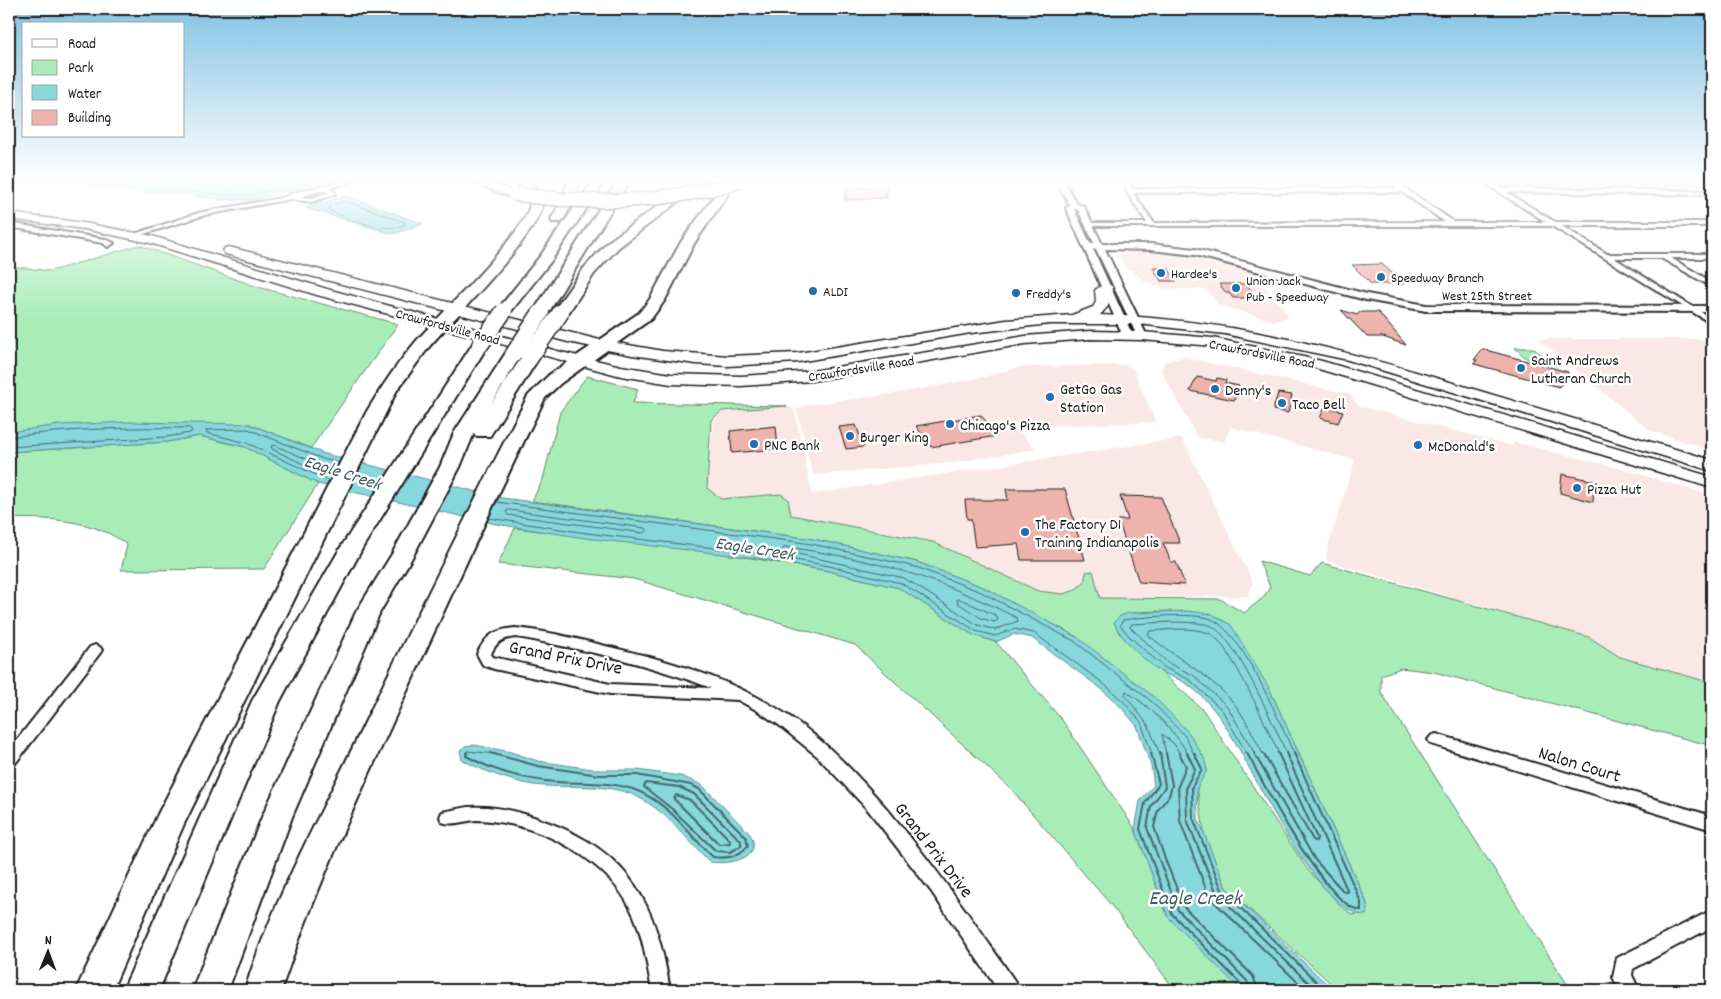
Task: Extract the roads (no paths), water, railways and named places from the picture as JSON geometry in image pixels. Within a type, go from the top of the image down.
[{"type":"highway","points":[[94,990],[169,823],[364,434],[389,389],[423,344],[458,308],[527,228]]},
{"type":"highway","points":[[504,311],[519,278],[552,228]]},
{"type":"highway","points":[[141,990],[266,701],[352,547],[480,345],[567,228]]},
{"type":"highway","points":[[521,357],[540,312],[593,228]]},
{"type":"highway","points":[[210,990],[278,816],[336,680],[368,612],[403,554],[450,467],[464,433],[521,357],[561,312],[589,271],[613,244],[636,228]]},
{"type":"highway","points":[[688,242],[694,228]]},
{"type":"highway","points":[[263,990],[271,965],[306,882],[454,564],[507,455],[542,391],[645,316],[657,300],[688,242],[698,228]]},
{"type":"main road","name":"Crawfordsville Road","points":[[96,228],[142,234],[442,324],[580,362],[671,379],[770,380],[822,375],[1025,340],[1082,336],[1132,328],[1233,330],[1324,349],[1550,415],[1712,466]]},
{"type":"main road","name":"Crawfordsville Road","points":[[107,228],[348,279],[604,346],[690,359],[770,360],[824,354],[994,325],[1061,320],[1132,328],[1299,359],[1712,484]]},
{"type":"main road","points":[[1061,320],[1086,315],[1097,310],[1104,303],[1102,290],[1106,287]]},
{"type":"street","points":[[25,228],[105,241],[110,243],[108,245]]},
{"type":"street","points":[[142,234],[161,228]]},
{"type":"street","points":[[142,234],[164,228]]},
{"type":"street","points":[[1079,228],[1106,287],[1132,328]]},
{"type":"street","points":[[1090,228],[1132,328]]},
{"type":"street","points":[[1561,228],[1712,322]]},
{"type":"street","name":"West 25th Street","points":[[1088,246],[1152,247],[1195,252],[1369,298],[1426,308],[1712,309]]},
{"type":"street","points":[[1605,256],[1712,256]]},
{"type":"street","points":[[1660,256],[1712,285]]},
{"type":"street","name":"Grand Prix Drive","points":[[741,695],[610,689],[494,664],[488,661],[484,654],[486,646],[495,638],[504,633],[519,632],[617,652],[698,678],[741,695],[786,722],[822,749],[840,767],[945,894],[1009,990]]},
{"type":"street","points":[[9,761],[95,650]]},
{"type":"street","name":"Nalon Court","points":[[1436,740],[1712,823]]},
{"type":"street","points":[[448,817],[481,814],[512,817],[568,838],[610,866],[627,887],[646,922],[652,940],[661,990]]},
{"type":"street","points":[[1630,990],[1622,977],[1624,964],[1712,918]]},
{"type":"water","points":[[372,228],[412,228],[393,234]]},
{"type":"water","name":"Eagle Creek","points":[[129,422],[249,424],[325,454],[502,498],[813,539],[917,562],[983,587],[1077,637],[1154,697],[1189,733],[1204,758],[1207,770],[1197,788],[1198,818],[1226,888],[1333,990],[1241,990],[1168,917],[1135,829],[1140,801],[1154,785],[1151,766],[1137,726],[1120,706],[1099,687],[1032,638],[1014,634],[996,642],[973,635],[899,588],[828,571],[756,558],[585,538],[496,524],[318,484],[245,447],[199,436],[167,442],[9,452],[9,432],[59,425]]},
{"type":"water","points":[[1188,611],[1212,614],[1231,625],[1269,688],[1366,901],[1368,910],[1366,915],[1349,910],[1331,895],[1312,873],[1276,817],[1239,749],[1210,705],[1187,684],[1163,673],[1142,657],[1128,643],[1114,622],[1120,616],[1129,613]]},
{"type":"water","points":[[474,745],[511,752],[538,761],[599,770],[637,770],[681,776],[702,785],[750,834],[753,843],[752,849],[742,859],[717,863],[710,862],[667,817],[636,796],[599,787],[534,785],[506,778],[462,760],[460,750],[465,746]]},
{"type":"place","name":"Hardee's","points":[[1161,273]]},
{"type":"place","name":"Speedway Branch","points":[[1381,277]]},
{"type":"place","name":"Union Jack Pub - Speedway","points":[[1236,288]]},
{"type":"place","name":"ALDI","points":[[813,291]]},
{"type":"place","name":"Freddy's","points":[[1016,293]]},
{"type":"place","name":"Saint Andrews Lutheran Church","points":[[1521,368]]},
{"type":"place","name":"Denny's","points":[[1215,389]]},
{"type":"place","name":"GetGo Gas Station","points":[[1050,397]]},
{"type":"place","name":"Taco Bell","points":[[1282,403]]},
{"type":"place","name":"Chicago's Pizza","points":[[950,424]]},
{"type":"place","name":"Burger King","points":[[850,436]]},
{"type":"place","name":"PNC Bank","points":[[754,444]]},
{"type":"place","name":"McDonald's","points":[[1418,445]]},
{"type":"place","name":"Pizza Hut","points":[[1577,488]]},
{"type":"place","name":"The Factory D1 Training Indianapolis","points":[[1025,532]]}]
